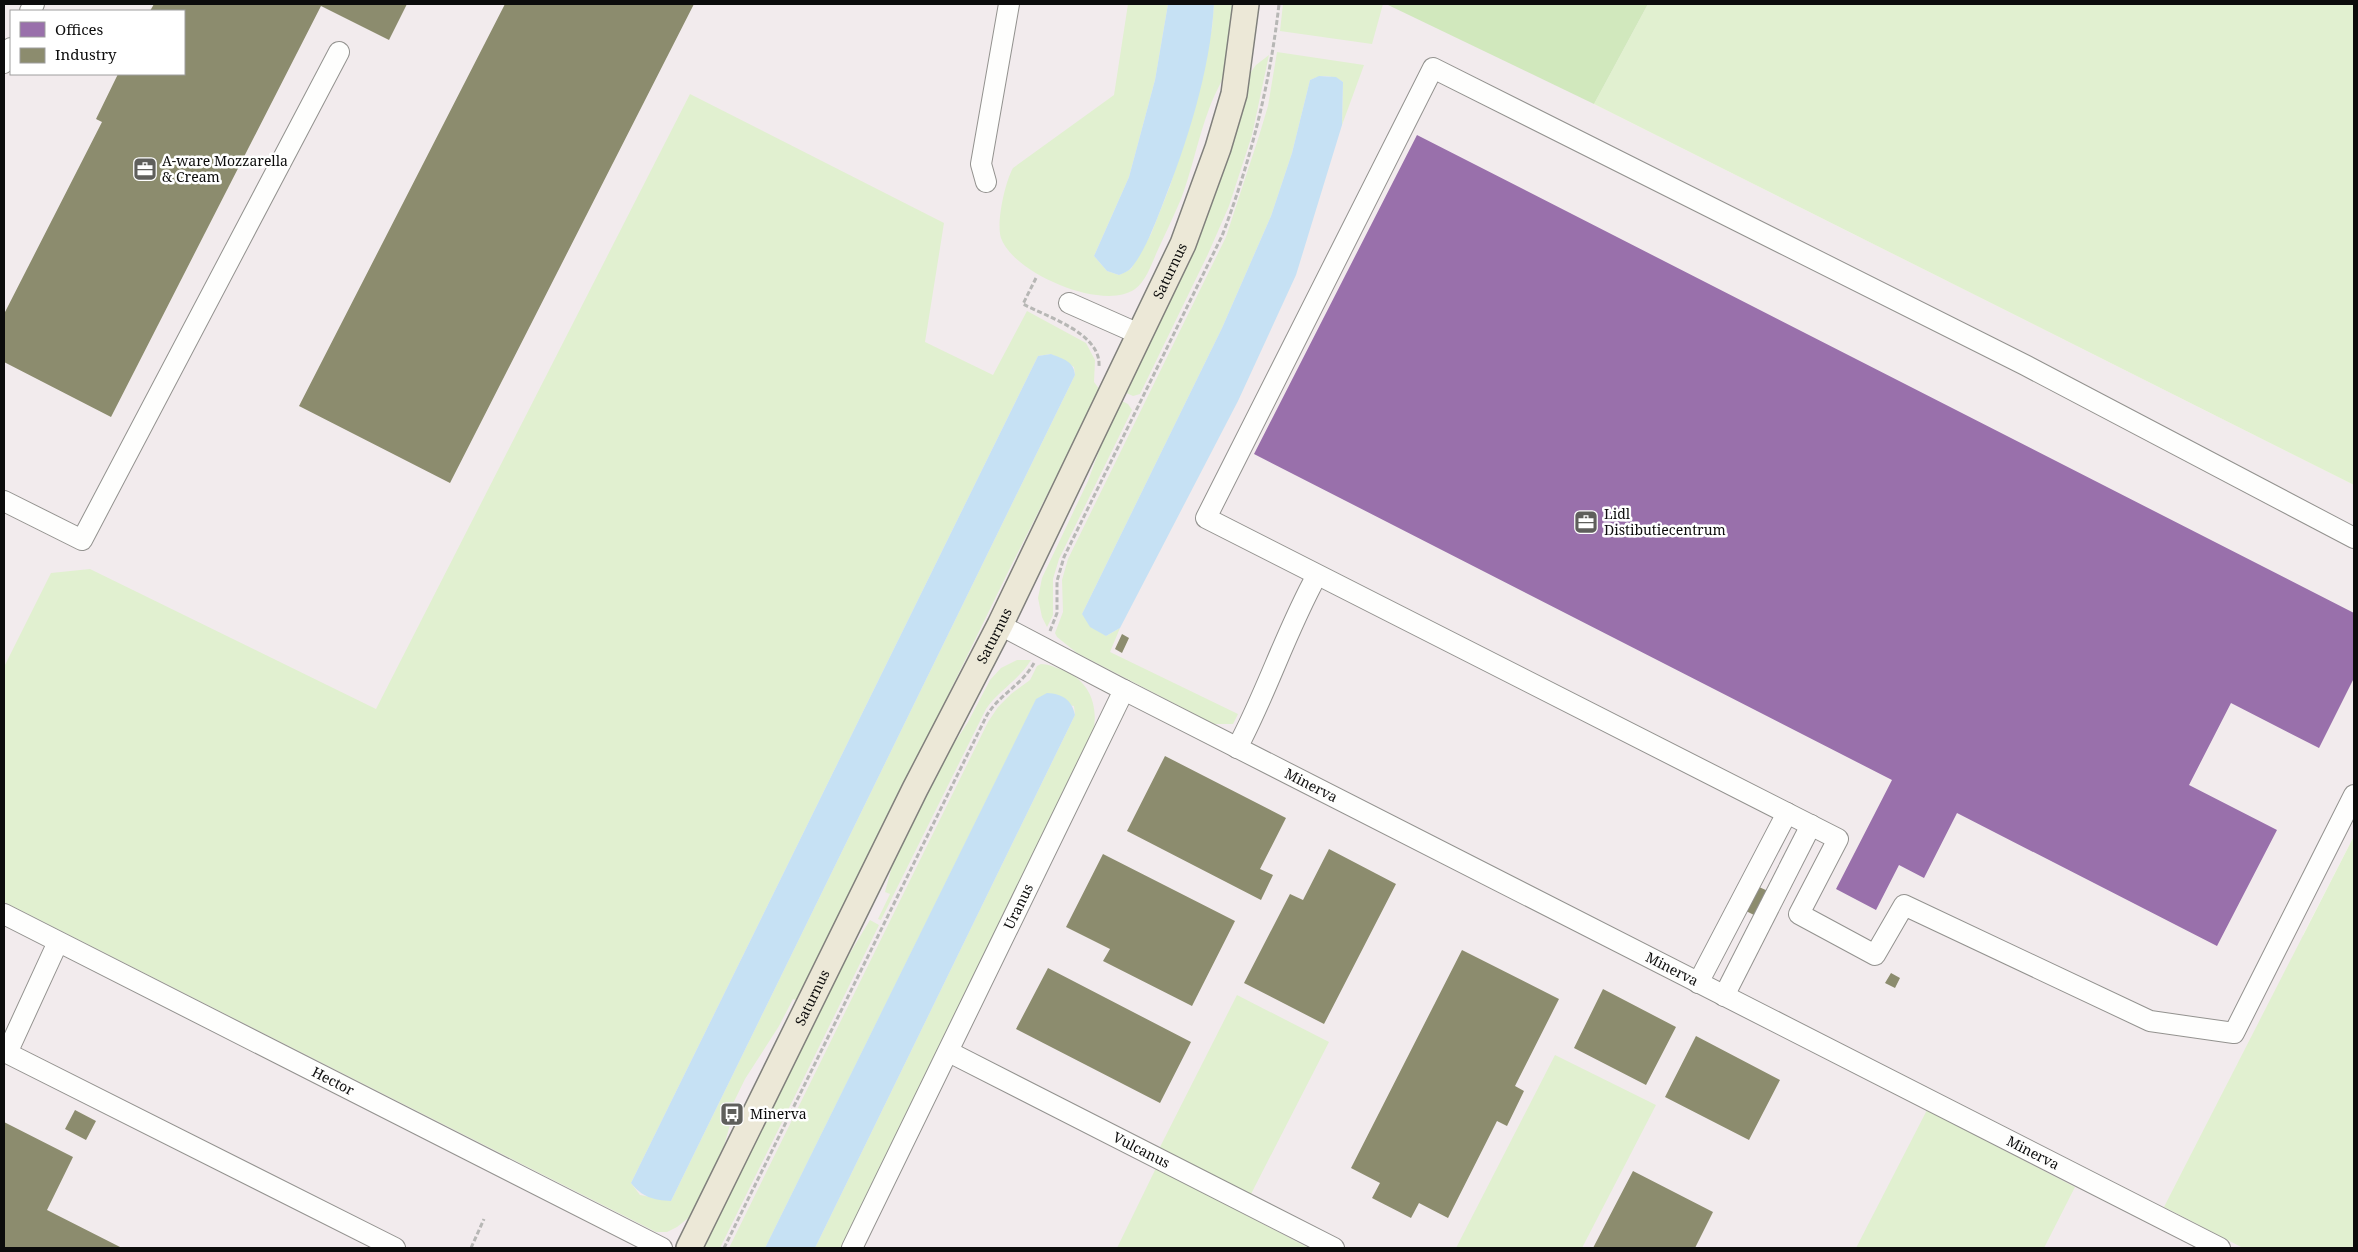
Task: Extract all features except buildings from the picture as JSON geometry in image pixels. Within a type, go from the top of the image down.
[{"type":"main road","name":"Saturnus","points":[[689,1248],[915,789],[1000,625],[1182,244],[1218,148],[1234,94],[1246,4]]},
{"type":"street","points":[[986,182],[981,164],[1010,4]]},
{"type":"street","points":[[4,63],[10,50]]},
{"type":"street","points":[[4,501],[82,540],[339,52]]},
{"type":"street","points":[[2354,538],[2026,365],[1433,68],[1206,518],[1838,839],[1799,914],[1875,955],[1904,905],[2150,1021],[2234,1034],[2354,794]]},
{"type":"street","points":[[1069,303],[1139,334]]},
{"type":"street","points":[[1237,748],[1251,722],[1298,609],[1317,575]]},
{"type":"street","points":[[1000,625],[1124,690]]},
{"type":"street","name":"Minerva","points":[[1124,690],[2220,1248]]},
{"type":"street","name":"Uranus","points":[[852,1248],[1124,690]]},
{"type":"street","points":[[1698,983],[1787,813]]},
{"type":"street","points":[[1724,996],[1811,825]]},
{"type":"street","name":"Hector","points":[[4,914],[662,1248]]},
{"type":"street","points":[[58,942],[7,1053],[395,1248]]},
{"type":"street","name":"Vulcanus","points":[[949,1052],[1334,1248]]},
{"type":"path","points":[[1050,630],[1057,613],[1057,581],[1064,557],[1222,236],[1239,191],[1269,78],[1279,4]]},
{"type":"path","points":[[1036,278],[1023,304],[1085,336],[1098,352],[1099,372]]},
{"type":"path","points":[[724,1248],[987,714],[997,701],[1025,678],[1035,661]]},
{"type":"path","points":[[471,1248],[484,1219]]},
{"type":"shaded area","points":[[4,4],[1648,4],[1594,104],[2354,485],[2354,836],[2303,935],[2354,1248],[4,1248]]},
{"type":"green space","points":[[1128,4],[1168,4],[1155,80],[1129,177],[1094,256],[1107,271],[1119,275],[1131,269],[1151,234],[1170,186],[1197,97],[1212,28],[1214,4],[1237,4],[1230,60],[1205,120],[1181,199],[1150,269],[1135,289],[1121,295],[1102,296],[1060,285],[1040,276],[1022,264],[1009,251],[1001,238],[1000,213],[1004,192],[1013,168],[1114,95]]},
{"type":"green space","points":[[1283,4],[1383,4],[1372,44],[1280,31]]},
{"type":"green space","points":[[1386,4],[1648,4],[1594,104]]},
{"type":"green space","points":[[1648,4],[2354,4],[2354,485],[1594,104]]},
{"type":"green space","points":[[1277,52],[1364,65],[1342,125],[1343,82],[1327,76],[1310,80],[1292,153],[1271,216],[1222,328],[1082,614],[1106,636],[1120,628],[1110,652],[1238,714],[1233,724],[1214,724],[1077,653],[1057,637],[1055,633],[1063,612],[1062,580],[1068,559],[1226,237],[1268,106]]},
{"type":"green space","points":[[1269,55],[1252,135],[1229,206],[1208,254],[1140,394],[1133,396],[1122,391],[1248,76],[1256,65]]},
{"type":"green space","points":[[690,94],[944,223],[925,342],[993,375],[1027,311],[1086,343],[1095,360],[1094,382],[1100,390],[1010,568],[799,1001],[793,999],[779,1026],[745,1079],[726,1118],[731,1121],[719,1164],[692,1215],[667,1232],[656,1232],[4,902],[4,667],[51,573],[90,569],[376,709]],"holes":[[[1051,354],[1074,367],[1075,375],[671,1201],[640,1195],[631,1183],[1038,356]]]},
{"type":"green space","points":[[1118,399],[1128,404],[1132,410],[1059,559],[1053,579],[1053,615],[1047,627],[1042,617],[1038,598],[1042,578],[1088,481]]},
{"type":"green space","points":[[1017,660],[1031,660],[986,709],[881,920],[878,919],[890,894],[885,892],[896,851],[938,768],[968,722],[990,680],[1001,668]]},
{"type":"green space","points":[[1046,664],[1071,674],[1086,687],[1094,705],[1095,716],[1092,738],[841,1248],[815,1248],[1075,715],[1074,706],[1036,700],[765,1248],[729,1248],[988,722],[998,707],[1011,694],[1030,680],[1037,666]]},
{"type":"green space","points":[[2354,836],[2354,1248],[2243,1248],[2164,1207]]},
{"type":"green space","points":[[870,920],[879,925],[720,1248],[700,1248],[827,991]]},
{"type":"green space","points":[[1237,995],[1329,1042],[1250,1196],[1159,1149]]},
{"type":"green space","points":[[1555,1055],[1656,1105],[1582,1248],[1456,1248]]},
{"type":"green space","points":[[1927,1110],[2075,1187],[2044,1248],[1856,1248]]},
{"type":"green space","points":[[1156,1168],[1309,1248],[1117,1248]]},
{"type":"water","points":[[1168,4],[1214,4],[1208,55],[1196,107],[1156,221],[1146,245],[1137,260],[1129,270],[1119,275],[1107,271],[1094,256],[1129,177],[1155,80]]},
{"type":"water","points":[[1319,76],[1336,77],[1343,82],[1342,125],[1296,275],[1238,401],[1120,628],[1106,636],[1090,627],[1082,614],[1222,328],[1271,216],[1292,153],[1310,80]]},
{"type":"water","points":[[1051,354],[1064,359],[1070,364],[1075,375],[671,1201],[648,1197],[639,1192],[631,1183],[1038,356]]},
{"type":"water","points":[[1047,693],[1062,696],[1066,699],[1072,705],[1075,715],[815,1248],[765,1248],[1036,699]]},
{"type":"place","name":"A-ware Mozzarella & Cream","points":[[145,169]]},
{"type":"place","name":"Lidl Distibutiecentrum","points":[[1586,522]]},
{"type":"place","name":"Minerva","points":[[732,1114]]}]
